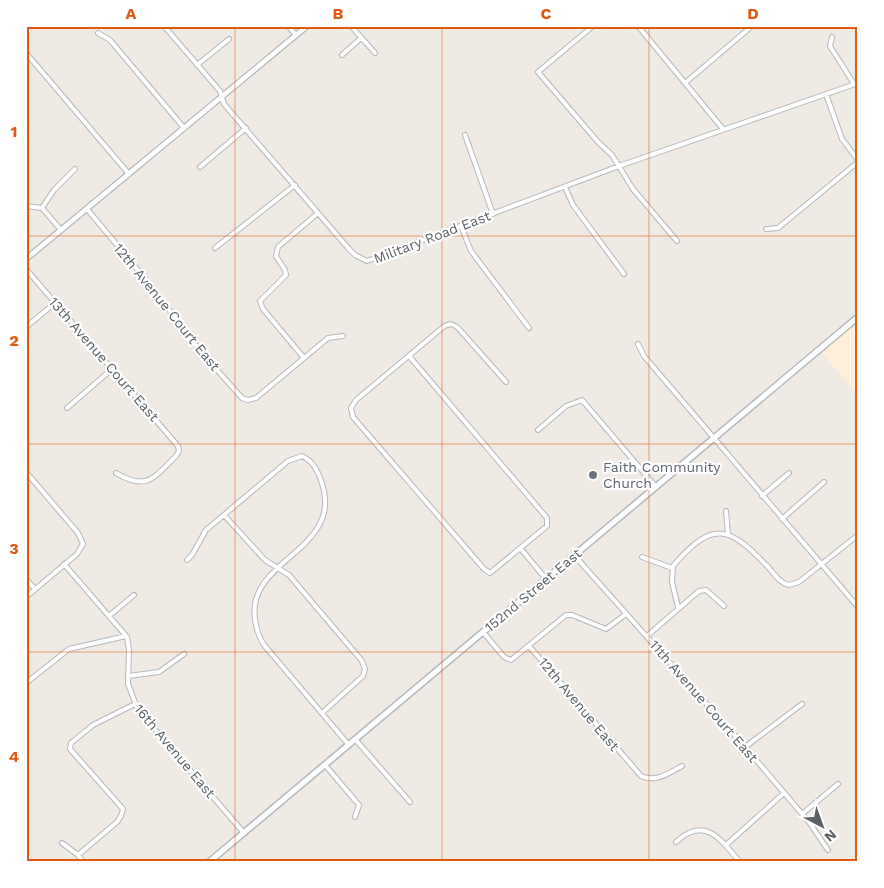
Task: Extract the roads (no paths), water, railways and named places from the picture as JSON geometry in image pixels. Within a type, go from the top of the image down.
[{"type":"main road","name":"152nd Street East","points":[[209,862],[858,317]]},
{"type":"street","name":"Military Road East","points":[[164,26],[220,91],[221,98],[355,256],[367,261],[619,166],[856,84]]},
{"type":"street","points":[[288,26],[296,36]]},
{"type":"street","points":[[26,259],[307,26]]},
{"type":"street","points":[[351,26],[375,53]]},
{"type":"street","points":[[593,26],[538,72],[598,142],[612,155],[632,189],[677,241]]},
{"type":"street","points":[[638,26],[723,129]]},
{"type":"street","points":[[685,83],[746,28],[752,26]]},
{"type":"street","points":[[98,33],[110,40],[184,128]]},
{"type":"street","points":[[832,37],[830,46],[832,51],[856,84]]},
{"type":"street","points":[[342,55],[361,38]]},
{"type":"street","points":[[198,66],[229,39]]},
{"type":"street","points":[[26,53],[129,174]]},
{"type":"street","points":[[766,230],[778,228],[858,161],[842,139],[826,94]]},
{"type":"street","points":[[200,167],[246,128]]},
{"type":"street","points":[[465,135],[492,214]]},
{"type":"street","points":[[42,208],[54,190],[75,169]]},
{"type":"street","points":[[215,248],[295,185]]},
{"type":"street","points":[[565,187],[576,209],[624,274]]},
{"type":"street","points":[[26,206],[42,208],[62,230]]},
{"type":"street","name":"12th Avenue Court East","points":[[87,209],[148,282],[201,352],[239,396],[250,400],[256,398],[304,358]]},
{"type":"street","points":[[318,212],[278,247],[275,254],[285,270],[286,276],[260,301],[263,309],[304,358],[328,338],[343,336]]},
{"type":"street","points":[[461,226],[471,251],[529,328]]},
{"type":"street","name":"13th Avenue Court East","points":[[26,269],[176,442],[179,451],[173,460],[145,482],[134,482],[116,473]]},
{"type":"street","points":[[26,327],[55,302]]},
{"type":"street","points":[[409,356],[545,515],[547,522],[540,534],[499,569],[490,573],[353,418],[351,410],[356,400],[442,328],[452,324],[459,329],[506,382]]},
{"type":"street","points":[[638,344],[644,356],[858,607]]},
{"type":"street","points":[[67,408],[112,369]]},
{"type":"street","points":[[538,430],[566,406],[582,400],[656,487]]},
{"type":"street","points":[[187,560],[192,555],[206,530],[288,461],[302,456],[311,462],[320,479],[324,495],[324,512],[311,538],[266,580],[257,595],[254,609],[256,626],[264,645],[348,744]]},
{"type":"street","points":[[26,472],[78,533],[83,544],[77,554],[26,596]]},
{"type":"street","points":[[762,496],[790,473]]},
{"type":"street","points":[[782,519],[824,482]]},
{"type":"street","points":[[726,511],[728,534]]},
{"type":"street","points":[[224,515],[253,549],[265,560],[289,575],[364,665],[363,676],[322,713]]},
{"type":"street","points":[[678,607],[674,592],[672,568],[679,558],[711,534],[728,534],[742,541],[780,581],[793,585],[821,565],[858,534]]},
{"type":"street","points":[[521,550],[546,579]]},
{"type":"street","name":"11th Avenue Court East","points":[[574,555],[745,747],[802,814],[828,850]]},
{"type":"street","points":[[642,557],[672,568]]},
{"type":"street","points":[[26,684],[70,649],[126,636],[64,564]]},
{"type":"street","points":[[26,579],[35,589]]},
{"type":"street","points":[[646,636],[699,591],[704,590],[724,606]]},
{"type":"street","points":[[110,616],[134,595]]},
{"type":"street","points":[[529,646],[566,615],[572,615],[606,629],[626,614]]},
{"type":"street","name":"12th Avenue East","points":[[482,632],[506,659],[516,657],[529,646],[641,776],[650,779],[658,778],[682,766]]},
{"type":"street","name":"16th Avenue East","points":[[126,636],[129,650],[128,676],[131,695],[135,704],[244,832]]},
{"type":"street","points":[[128,676],[159,672],[184,654]]},
{"type":"street","points":[[78,855],[117,822],[122,816],[123,809],[70,746],[72,741],[92,725],[135,704]]},
{"type":"street","points":[[745,747],[802,704]]},
{"type":"street","points":[[355,739],[410,802]]},
{"type":"street","points":[[325,765],[357,802],[359,807],[356,817]]},
{"type":"street","points":[[802,814],[838,784]]},
{"type":"street","points":[[726,845],[784,793]]},
{"type":"street","points":[[676,842],[691,832],[702,830],[714,833],[740,862]]},
{"type":"street","points":[[62,843],[78,855],[83,862]]},
{"type":"place","name":"Faith Community Church","points":[[593,475]]}]
